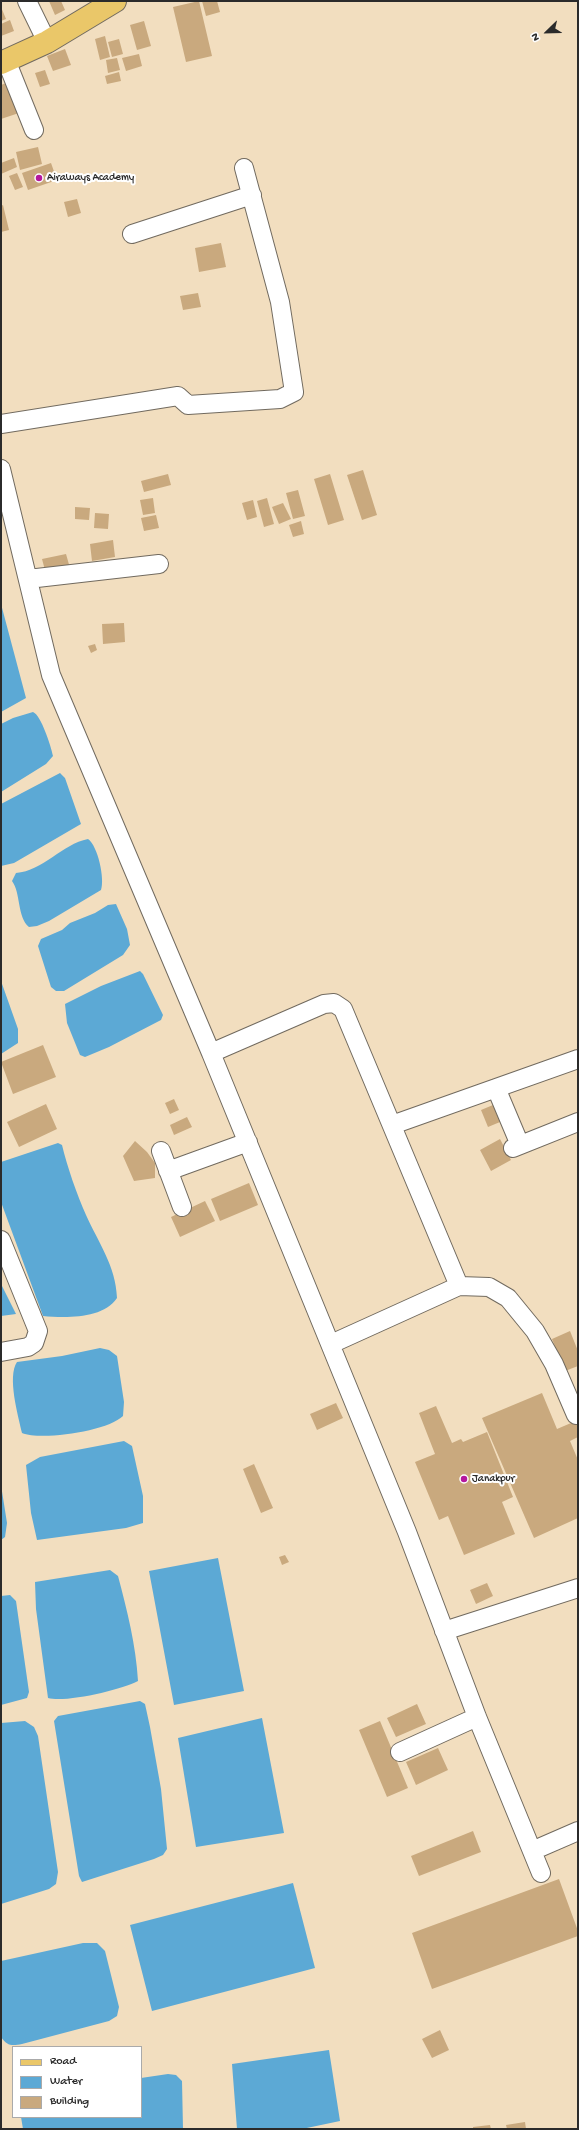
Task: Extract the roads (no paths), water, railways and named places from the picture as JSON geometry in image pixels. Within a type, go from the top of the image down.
[{"type":"main road","points":[[4,61],[47,42],[114,1]]},
{"type":"street","points":[[27,1],[47,42]]},
{"type":"street","points":[[4,61],[34,130]]},
{"type":"street","points":[[1,424],[178,396],[188,405],[280,399],[294,392],[280,302],[244,168]]},
{"type":"street","points":[[132,234],[252,195]]},
{"type":"street","points":[[1,469],[51,675],[211,1053],[331,1344],[407,1532],[477,1717],[541,1873]]},
{"type":"street","points":[[28,579],[159,564]]},
{"type":"street","points":[[211,1053],[324,1004],[334,1003],[343,1009],[459,1286]]},
{"type":"street","points":[[392,1125],[578,1059]]},
{"type":"street","points":[[496,1088],[516,1146],[578,1122]]},
{"type":"street","points":[[168,1171],[248,1142]]},
{"type":"street","points":[[161,1151],[182,1207]]},
{"type":"street","points":[[1,1240],[38,1331],[34,1343],[28,1347],[1,1352]]},
{"type":"street","points":[[331,1344],[459,1286],[489,1287],[508,1298],[535,1330],[554,1364],[576,1415]]},
{"type":"street","points":[[444,1631],[578,1588]]},
{"type":"street","points":[[400,1752],[477,1717]]},
{"type":"street","points":[[532,1851],[578,1831]]},
{"type":"water","points":[[1,604],[26,698],[1,712]]},
{"type":"water","points":[[33,712],[39,719],[48,738],[53,756],[46,764],[1,792],[1,724],[13,718]]},
{"type":"water","points":[[60,773],[65,778],[81,824],[14,863],[1,866],[1,804]]},
{"type":"water","points":[[88,839],[92,843],[98,855],[102,878],[101,890],[49,921],[37,926],[29,927],[25,923],[17,892],[12,881],[16,873],[35,868],[70,846]]},
{"type":"water","points":[[116,904],[127,929],[130,945],[123,955],[64,991],[56,991],[51,987],[38,946],[41,939],[62,930],[70,923],[95,913],[108,905]]},
{"type":"water","points":[[140,971],[143,974],[163,1015],[161,1020],[109,1047],[85,1057],[80,1055],[67,1023],[65,1004],[101,986]]},
{"type":"water","points":[[1,981],[18,1029],[18,1043],[1,1054]]},
{"type":"water","points":[[58,1143],[62,1145],[79,1199],[106,1255],[116,1286],[117,1298],[111,1305],[103,1310],[83,1316],[43,1316],[1,1202],[1,1162]]},
{"type":"water","points":[[1,1284],[16,1314],[1,1316]]},
{"type":"water","points":[[100,1348],[109,1350],[117,1356],[124,1402],[123,1416],[104,1426],[74,1433],[44,1436],[22,1433],[13,1386],[14,1369],[17,1362],[62,1356]]},
{"type":"water","points":[[124,1441],[132,1446],[143,1496],[143,1523],[126,1528],[37,1540],[31,1513],[26,1465],[40,1457]]},
{"type":"water","points":[[1,1485],[7,1523],[5,1537],[1,1540]]},
{"type":"water","points":[[218,1558],[244,1691],[174,1705],[149,1571]]},
{"type":"water","points":[[110,1570],[118,1576],[125,1602],[131,1628],[138,1681],[130,1685],[93,1695],[67,1699],[48,1698],[36,1609],[35,1582]]},
{"type":"water","points":[[10,1595],[16,1601],[29,1692],[27,1698],[1,1705],[1,1596]]},
{"type":"water","points":[[140,1701],[145,1704],[150,1727],[161,1789],[167,1849],[163,1855],[154,1859],[82,1882],[79,1876],[54,1721],[58,1716]]},
{"type":"water","points":[[262,1718],[284,1833],[196,1847],[178,1738]]},
{"type":"water","points":[[25,1721],[34,1727],[38,1736],[58,1872],[56,1884],[49,1889],[1,1904],[1,1723]]},
{"type":"water","points":[[293,1883],[315,1968],[152,2011],[130,1925]]},
{"type":"water","points":[[83,1943],[97,1943],[105,1951],[119,2007],[117,2016],[109,2021],[22,2044],[13,2045],[5,2042],[1,2037],[1,1961]]},
{"type":"water","points":[[329,2050],[340,2121],[302,2129],[237,2129],[232,2064]]},
{"type":"water","points":[[168,2074],[176,2075],[182,2081],[183,2129],[23,2129],[21,2118],[142,2118],[142,2078]]},
{"type":"place","name":"Airaways Academy","points":[[39,178]]},
{"type":"place","name":"Janakpur","points":[[464,1479]]}]
